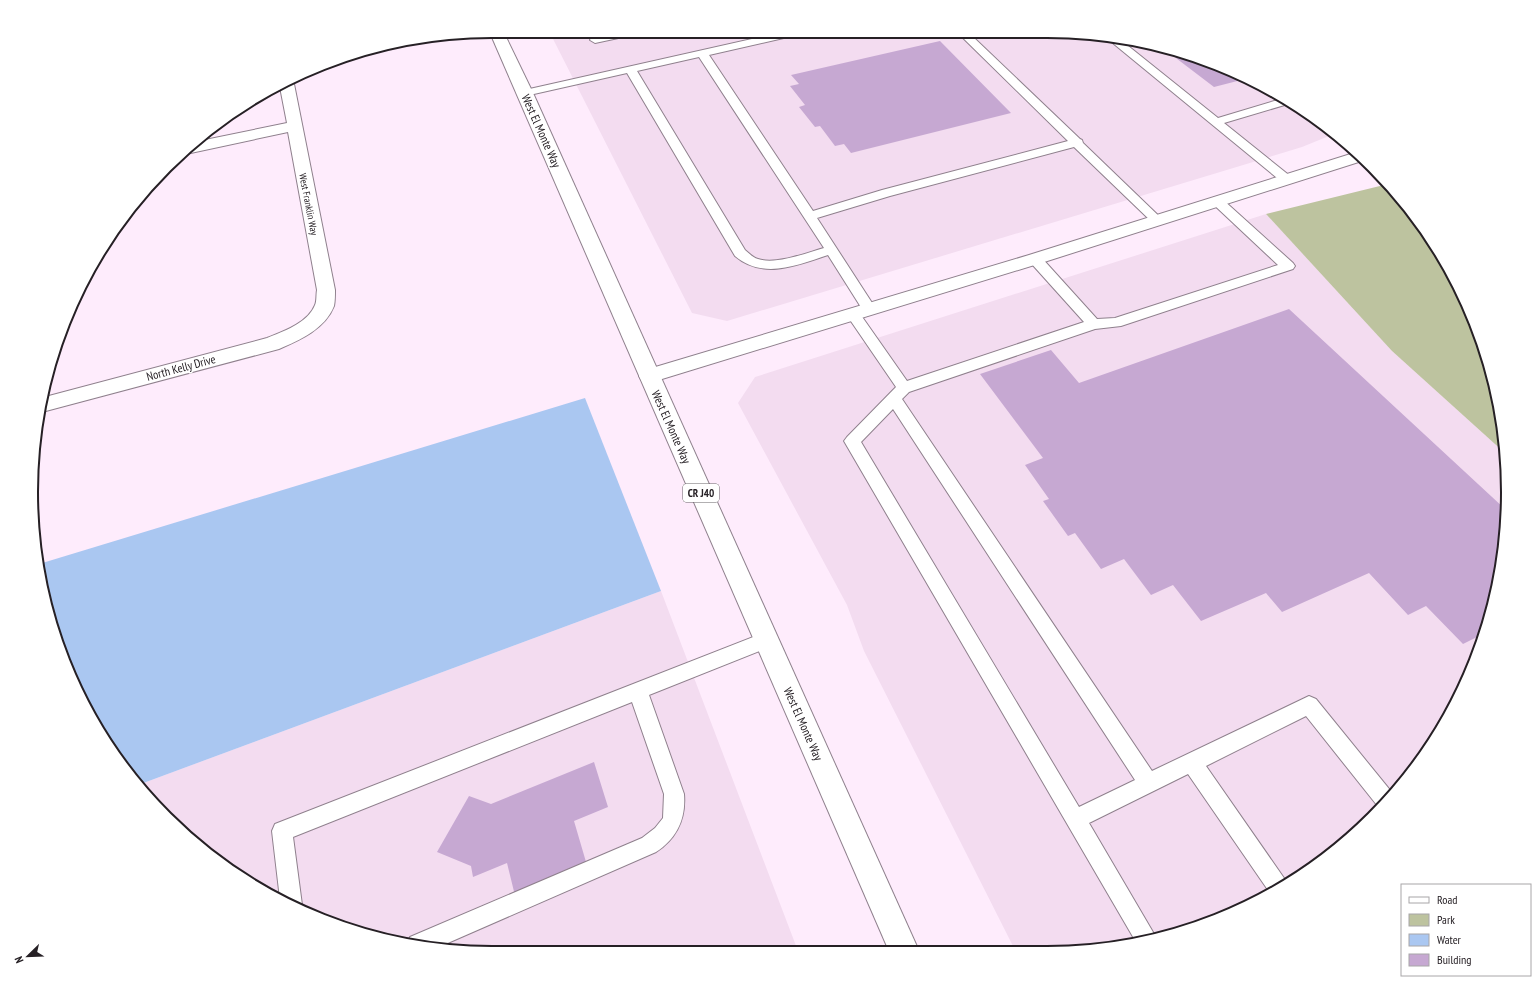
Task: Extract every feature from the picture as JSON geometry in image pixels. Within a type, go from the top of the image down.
[{"type":"street","name":"West El Monte Way","points":[[499,38],[902,946]]},
{"type":"street","name":"West Franklin Way","points":[[287,87],[326,290],[324,305],[313,321]]},
{"type":"street","points":[[199,146],[294,126]]},
{"type":"street","points":[[649,376],[861,312],[1354,158]]},
{"type":"street","name":"North Kelly Drive","points":[[47,404],[272,344],[294,334],[313,321]]},
{"type":"lane","points":[[595,40],[605,38]]},
{"type":"lane","points":[[525,93],[762,38]]},
{"type":"lane","points":[[968,38],[1078,142],[1157,220]]},
{"type":"lane","points":[[1119,44],[1286,179]]},
{"type":"lane","points":[[702,53],[832,250],[899,393],[1149,784]]},
{"type":"lane","points":[[630,69],[740,253],[748,260],[758,264],[769,265],[832,250]]},
{"type":"lane","points":[[1216,122],[1280,103]]},
{"type":"lane","points":[[810,216],[886,193],[1078,142]]},
{"type":"lane","points":[[1144,935],[852,441],[899,393],[1094,324],[1116,323],[1288,266],[1217,201]]},
{"type":"lane","points":[[1034,258],[1094,324]]},
{"type":"lane","points":[[290,899],[282,831],[766,640]]},
{"type":"lane","points":[[427,941],[649,845],[659,839],[668,830],[675,807],[674,794],[638,691]]},
{"type":"lane","points":[[1076,819],[1309,705],[1383,797]]},
{"type":"lane","points":[[1192,763],[1276,884]]},
{"type":"shaded area","points":[[553,38],[1047,38],[1106,42],[1165,53],[1221,73],[1274,99],[1328,136],[1302,147],[727,321],[692,313]]},
{"type":"shaded area","points":[[1266,214],[1392,351],[1498,447],[1501,492],[1497,551],[1486,610],[1477,638],[1454,693],[1440,719],[1407,768],[1368,813],[1323,852],[1299,869],[1248,899],[1193,922],[1165,931],[1106,942],[1077,945],[1013,946],[864,651],[847,605],[738,403],[755,377]]},
{"type":"shaded area","points":[[661,591],[796,946],[462,945],[433,942],[374,931],[346,922],[291,899],[240,869],[193,833],[171,813],[144,783]]},
{"type":"green space","points":[[1381,186],[1407,216],[1424,240],[1454,291],[1477,346],[1486,374],[1498,447],[1392,351],[1266,214]]},
{"type":"water","points":[[585,398],[661,591],[144,783],[115,744],[85,693],[62,638],[53,610],[44,563]]},
{"type":"building","points":[[940,41],[1011,113],[851,153],[844,144],[835,146],[820,126],[815,127],[799,107],[805,105],[790,86],[799,84],[791,75]]},
{"type":"building","points":[[1172,55],[1193,62],[1238,81],[1214,87]]},
{"type":"building","points":[[1289,309],[1501,505],[1497,551],[1492,581],[1486,610],[1477,637],[1463,644],[1426,606],[1408,615],[1369,573],[1282,612],[1266,593],[1201,621],[1173,585],[1151,595],[1124,559],[1101,569],[1075,533],[1068,536],[1043,501],[1049,499],[1025,465],[1043,458],[980,374],[1051,350],[1079,383]]},
{"type":"building","points":[[594,762],[608,807],[574,821],[591,879],[519,912],[507,863],[473,877],[471,866],[437,852],[469,796],[491,804]]}]
